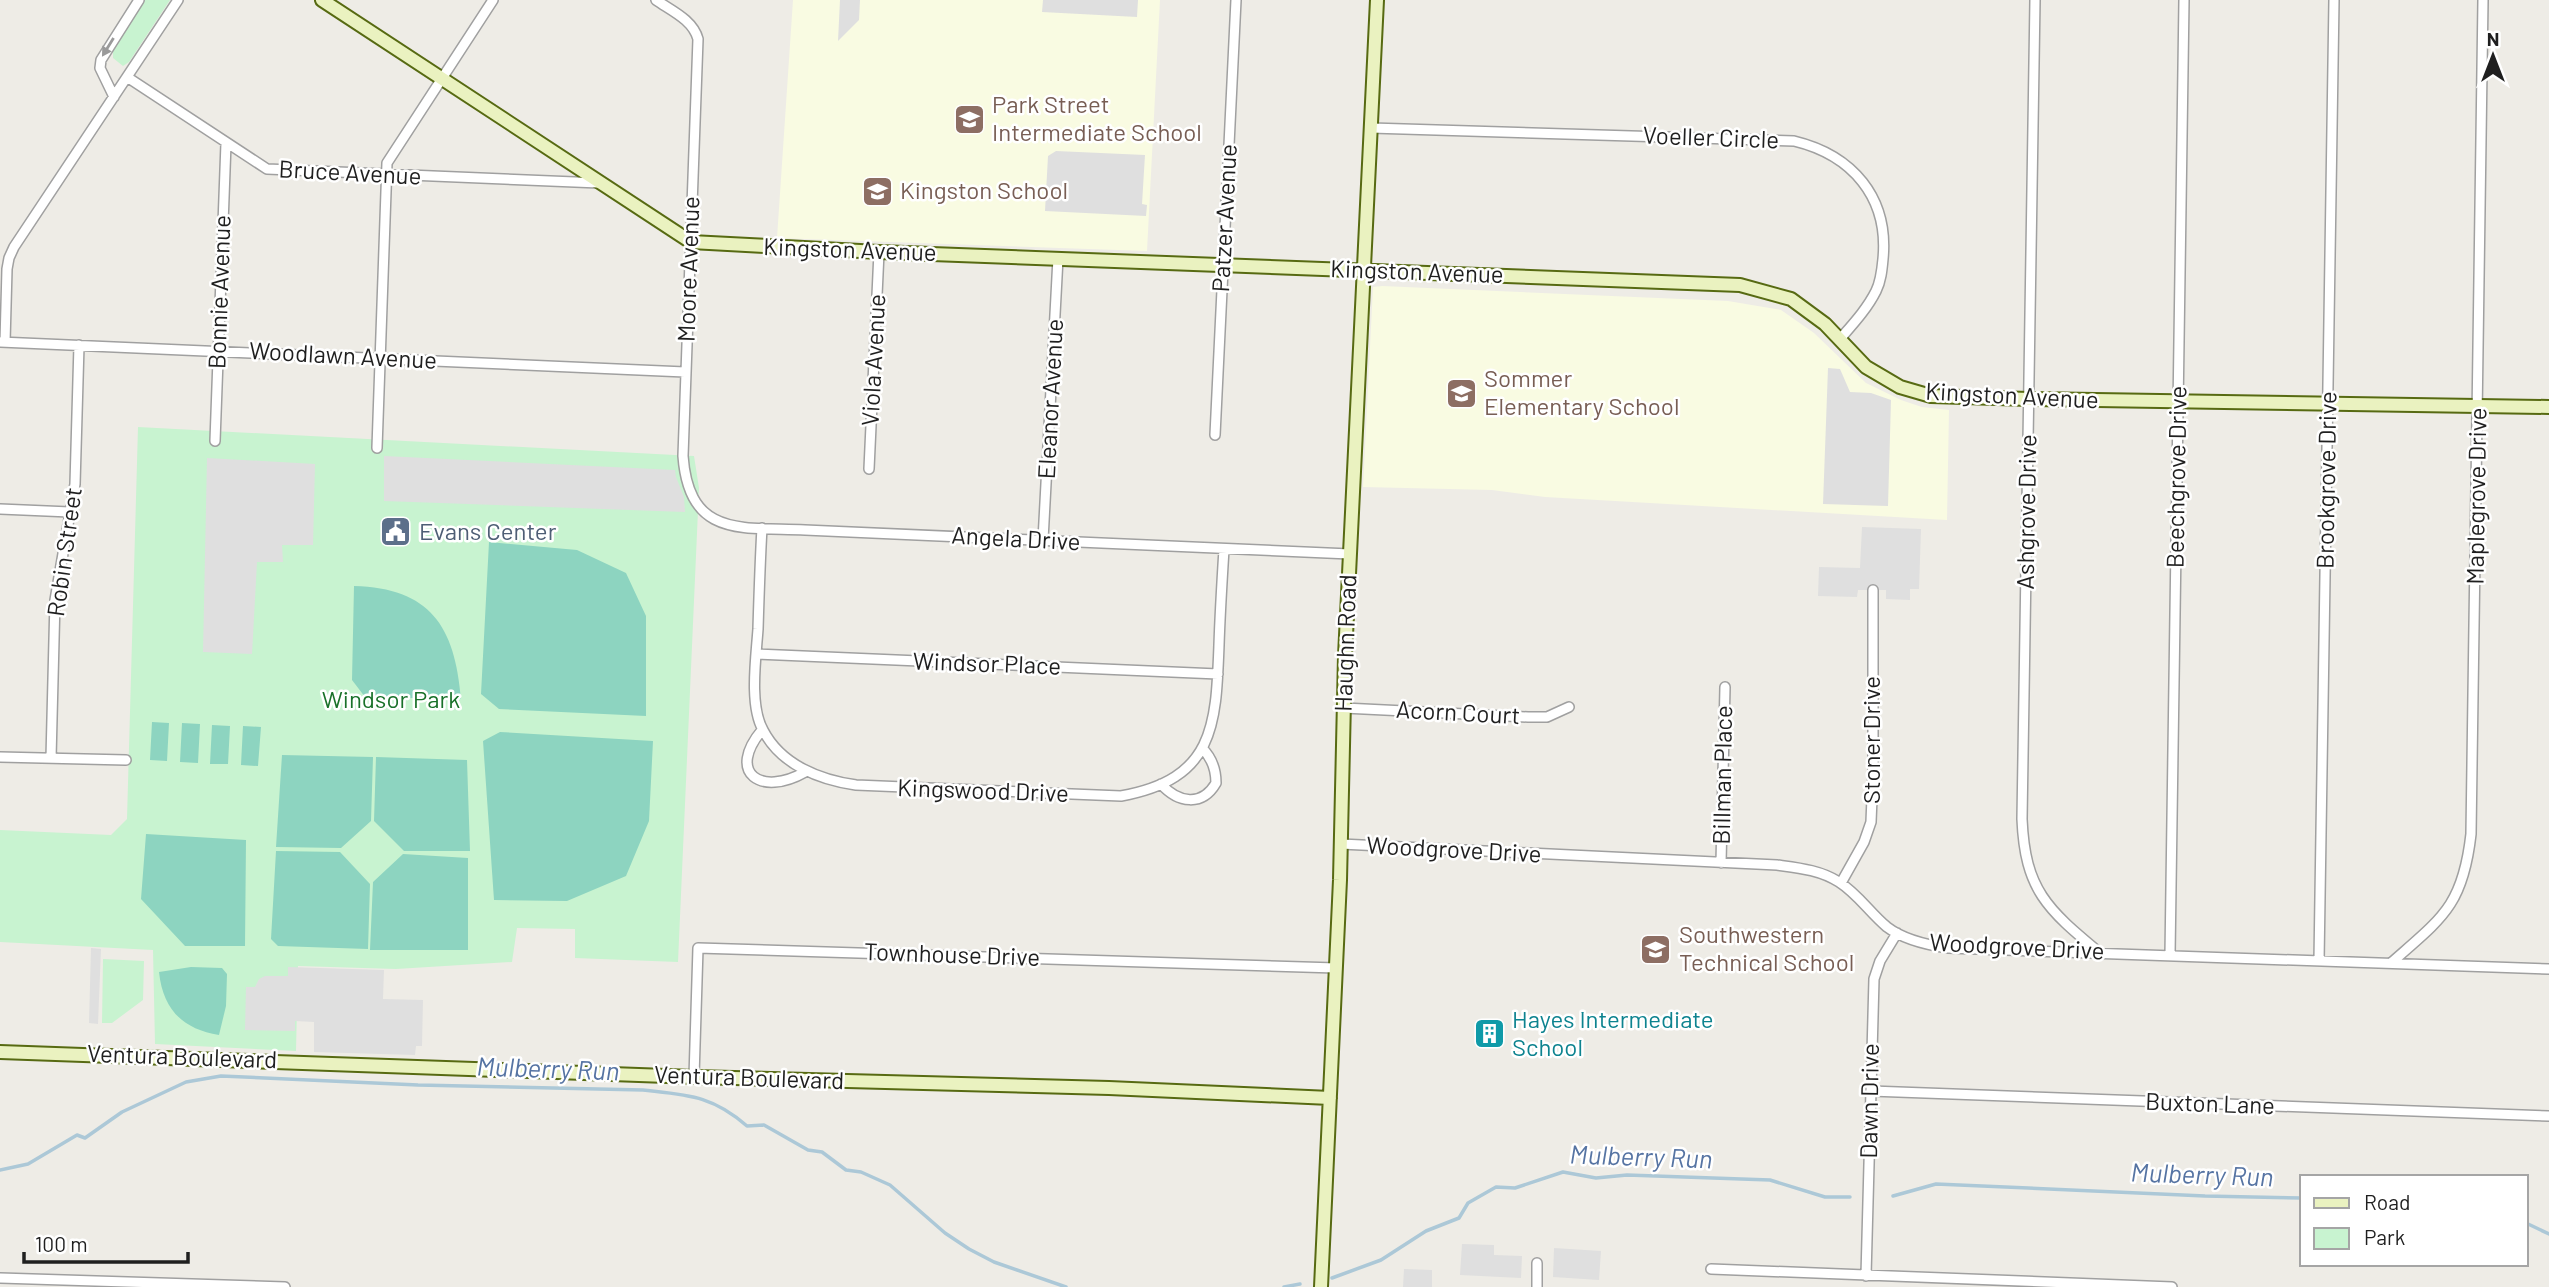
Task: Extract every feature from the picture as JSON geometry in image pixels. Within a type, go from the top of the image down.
[{"type":"street","points":[[114,97],[101,71],[101,60],[139,0]]},
{"type":"street","points":[[3,342],[9,258],[178,0]]},
{"type":"street","points":[[322,0],[691,242]]},
{"type":"street","points":[[377,448],[387,163],[493,0]]},
{"type":"street","name":"Moore Avenue","points":[[656,0],[690,23],[696,30],[698,39],[683,456],[685,481],[692,498]]},
{"type":"street","name":"Patzer Avenue","points":[[1215,436],[1236,0]]},
{"type":"street","name":"Haughn Road","points":[[1321,1287],[1341,844],[1350,554],[1377,0]]},
{"type":"street","name":"Ashgrove Drive","points":[[2035,0],[2023,849],[2031,878],[2046,904],[2067,927],[2100,953]]},
{"type":"street","name":"Beechgrove Drive","points":[[2170,955],[2185,0]]},
{"type":"street","name":"Brookgrove Drive","points":[[2319,961],[2334,0]]},
{"type":"street","name":"Maplegrove Drive","points":[[2391,963],[2448,909],[2457,895],[2469,852],[2483,0]]},
{"type":"street","name":"Bruce Avenue","points":[[127,78],[258,164],[277,171],[601,183]]},
{"type":"street","name":"Voeller Circle","points":[[1371,128],[1794,141],[1826,152],[1847,165],[1861,179],[1880,212],[1884,228],[1882,270],[1876,291],[1840,339]]},
{"type":"street","name":"Bonnie Avenue","points":[[215,441],[226,144]]},
{"type":"street","name":"Kingston Avenue","points":[[691,242],[879,252],[1740,285],[1791,299],[1809,310],[1867,367],[1900,387],[1953,398],[2549,407]]},
{"type":"street","name":"Viola Avenue","points":[[869,469],[879,252]]},
{"type":"street","name":"Eleanor Avenue","points":[[1043,540],[1058,258]]},
{"type":"street","name":"Woodlawn Avenue","points":[[3,342],[685,372]]},
{"type":"street","name":"Robin Street","points":[[51,758],[55,600],[75,484],[79,345]]},
{"type":"street","name":"Angela Drive","points":[[692,498],[698,507],[730,526],[1350,554]]},
{"type":"street","points":[[0,509],[71,512]]},
{"type":"street","points":[[762,528],[755,684],[762,730],[749,753],[748,768],[753,776],[763,783],[794,778],[805,772]]},
{"type":"street","name":"Kingswood Drive","points":[[762,730],[784,755],[805,772],[835,782],[1100,796],[1142,792],[1180,773],[1202,748],[1216,711],[1224,549]]},
{"type":"street","name":"Stoner Drive","points":[[1841,883],[1869,831],[1872,814],[1873,590]]},
{"type":"street","name":"Windsor Place","points":[[756,653],[1218,674]]},
{"type":"street","name":"Billman Place","points":[[1721,863],[1725,687]]},
{"type":"street","name":"Acorn Court","points":[[1344,708],[1547,717],[1569,707]]},
{"type":"street","points":[[1161,784],[1169,793],[1192,801],[1207,795],[1216,783],[1216,774],[1208,754],[1202,748]]},
{"type":"street","points":[[0,757],[125,760]]},
{"type":"street","name":"Woodgrove Drive","points":[[1341,844],[1805,868],[1841,883],[1897,933],[1909,939],[1948,948],[2549,969]]},
{"type":"street","name":"Dawn Drive","points":[[1866,1276],[1874,979],[1880,961],[1897,933]]},
{"type":"street","name":"Townhouse Drive","points":[[694,1077],[698,948],[1336,968]]},
{"type":"street","name":"Ventura Boulevard","points":[[0,1052],[694,1077],[1109,1088],[1330,1098]]},
{"type":"street","name":"Buxton Lane","points":[[1871,1091],[2549,1116]]},
{"type":"street","points":[[1537,1263],[1537,1287]]},
{"type":"street","points":[[1711,1269],[2172,1287]]},
{"type":"street","points":[[0,1278],[285,1287]]},
{"type":"shaded area","name":"Park Street Intermediate School","points":[[793,0],[1160,0],[1147,251],[777,238]]},
{"type":"shaded area","points":[[840,0],[860,0],[859,20],[838,41]]},
{"type":"shaded area","points":[[1043,0],[1138,0],[1137,17],[1042,12]]},
{"type":"shaded area","points":[[1056,151],[1145,155],[1142,204],[1147,205],[1146,216],[1045,211],[1048,156]]},
{"type":"shaded area","points":[[1373,287],[1728,301],[1781,310],[1814,333],[1866,383],[1922,407],[1949,410],[1947,520],[1545,497],[1492,490],[1363,487]]},
{"type":"shaded area","points":[[1828,368],[1840,369],[1850,392],[1871,393],[1891,400],[1888,506],[1823,504]]},
{"type":"shaded area","points":[[384,456],[675,470],[684,497],[685,512],[384,501]]},
{"type":"shaded area","points":[[207,458],[315,464],[313,545],[282,545],[283,562],[257,562],[252,654],[203,652]]},
{"type":"shaded area","points":[[1862,527],[1921,529],[1919,589],[1910,589],[1910,600],[1886,599],[1886,590],[1858,590],[1857,597],[1818,596],[1819,567],[1860,568]]},
{"type":"shaded area","points":[[91,948],[101,949],[98,1024],[89,1023]]},
{"type":"shaded area","points":[[288,967],[384,970],[383,999],[423,1000],[422,1046],[416,1046],[415,1055],[314,1052],[314,1022],[295,1021],[295,1031],[245,1030],[246,987],[255,987],[259,979],[265,976],[288,976]]},
{"type":"shaded area","points":[[1462,1244],[1494,1245],[1494,1255],[1522,1256],[1521,1278],[1460,1275]]},
{"type":"shaded area","points":[[1554,1248],[1601,1251],[1599,1280],[1553,1277]]},
{"type":"shaded area","points":[[1404,1269],[1432,1270],[1432,1287],[1403,1287]]},
{"type":"green space","points":[[145,0],[170,0],[129,62],[123,66],[113,58],[113,47]]},
{"type":"green space","name":"Windsor Park","points":[[138,427],[694,456],[699,488],[678,962],[575,958],[575,929],[517,928],[512,962],[396,969],[298,966],[296,1051],[155,1044],[153,950],[0,942],[0,830],[111,835],[127,819]]},
{"type":"green space","points":[[489,542],[577,550],[626,573],[646,616],[646,716],[499,709],[481,694]]},
{"type":"green space","points":[[354,586],[380,588],[402,594],[420,603],[434,616],[445,632],[452,651],[461,699],[365,697],[352,680]]},
{"type":"green space","points":[[152,722],[169,723],[167,761],[150,760]]},
{"type":"green space","points":[[182,723],[200,724],[198,763],[180,762]]},
{"type":"green space","points":[[212,725],[230,726],[228,764],[210,764]]},
{"type":"green space","points":[[243,726],[261,727],[258,766],[241,765]]},
{"type":"green space","points":[[500,732],[653,741],[649,821],[626,876],[567,901],[494,900],[483,741]]},
{"type":"green space","points":[[282,755],[373,757],[371,821],[341,848],[276,847]]},
{"type":"green space","points":[[376,757],[467,760],[470,851],[404,851],[374,821]]},
{"type":"green space","points":[[146,834],[246,840],[245,946],[185,946],[141,899]]},
{"type":"green space","points":[[276,851],[340,852],[370,884],[368,949],[278,946],[271,939]]},
{"type":"green space","points":[[403,854],[468,858],[468,950],[370,950],[373,882]]},
{"type":"green space","points":[[103,959],[144,961],[143,1000],[112,1023],[102,1023]]},
{"type":"green space","points":[[191,967],[222,968],[227,974],[226,1006],[219,1035],[185,1022],[177,1016],[165,997],[159,972]]},
{"type":"waterway","name":"Mulberry Run","points":[[0,1170],[28,1164],[77,1135],[85,1138],[122,1112],[186,1082],[221,1076],[418,1085],[643,1090],[686,1095],[710,1102],[747,1126],[764,1125],[808,1150],[822,1152],[846,1170],[861,1172],[890,1185],[945,1233],[969,1249],[994,1262],[1066,1287]]},
{"type":"waterway","name":"Mulberry Run","points":[[1332,1278],[1381,1260],[1426,1231],[1459,1218],[1468,1203],[1496,1187],[1515,1188],[1563,1172],[1596,1178],[1627,1175],[1770,1180],[1825,1197],[1850,1197]]},
{"type":"waterway","name":"Mulberry Run","points":[[1893,1196],[1936,1184],[2300,1198]]},
{"type":"waterway","name":"Mulberry Run","points":[[2528,1224],[2549,1234]]},
{"type":"waterway","name":"Mulberry Run","points":[[1284,1287],[1300,1284]]},
{"type":"place","name":"Park Street Intermediate School","points":[[969,119]]},
{"type":"place","name":"Kingston School","points":[[877,191]]},
{"type":"place","name":"Sommer Elementary School","points":[[1461,393]]},
{"type":"place","name":"Evans Center","points":[[396,532]]},
{"type":"place","name":"Southwestern Technical School","points":[[1656,949]]},
{"type":"place","name":"Hayes Intermediate School","points":[[1489,1034]]}]
